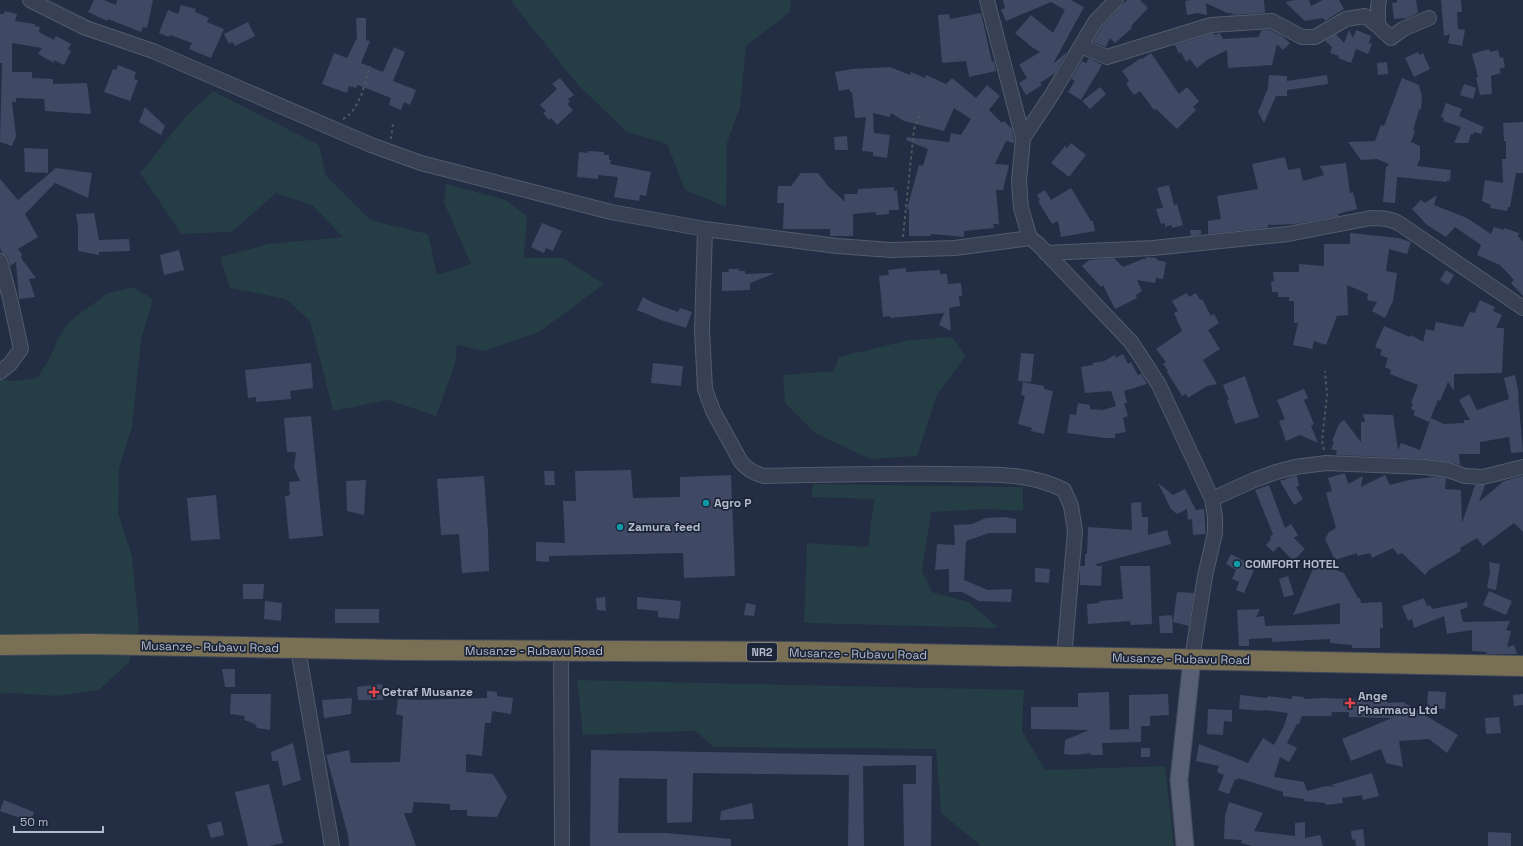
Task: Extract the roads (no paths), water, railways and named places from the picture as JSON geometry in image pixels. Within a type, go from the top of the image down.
[{"type":"highway","name":"Musanze - Rubavu Road","points":[[0,645],[88,644],[298,649],[807,652],[1523,666]]},
{"type":"main road","points":[[1185,846],[1179,780],[1192,659]]},
{"type":"street","points":[[30,0],[86,28],[153,51],[371,146],[421,163],[611,212],[705,229],[837,246],[903,250],[955,248],[1030,238]]},
{"type":"street","points":[[987,0],[1023,138],[1019,181],[1021,208],[1030,238],[1131,342],[1144,360],[1159,385],[1212,499],[1215,517],[1215,533],[1205,576],[1192,659]]},
{"type":"street","points":[[1023,138],[1051,96],[1095,22],[1116,0]]},
{"type":"street","points":[[1378,26],[1379,0]]},
{"type":"street","points":[[1081,46],[1107,57],[1211,25],[1272,21],[1302,37],[1314,37],[1346,19],[1365,16],[1391,38],[1403,30],[1429,18]]},
{"type":"street","points":[[1046,253],[1153,248],[1288,234],[1371,218],[1384,218],[1400,224],[1523,308]]},
{"type":"street","points":[[705,229],[702,331],[705,389],[713,410],[741,462],[746,468],[764,476],[922,474],[1003,475],[1031,478],[1049,482],[1064,490],[1071,506],[1075,531],[1064,658]]},
{"type":"street","points":[[0,261],[21,349],[10,364],[0,372]]},
{"type":"street","points":[[1212,499],[1276,472],[1295,467],[1326,463],[1448,470],[1465,476],[1483,477],[1523,467]]},
{"type":"street","points":[[298,649],[332,846]]},
{"type":"street","points":[[561,651],[562,846]]},
{"type":"place","name":"Agro P","points":[[706,503]]},
{"type":"place","name":"Zamura feed","points":[[620,527]]},
{"type":"place","name":"COMFORT HOTEL","points":[[1237,564]]},
{"type":"place","name":"Cetraf Musanze","points":[[374,692]]},
{"type":"place","name":"Ange Pharmacy Ltd","points":[[1350,703]]}]
